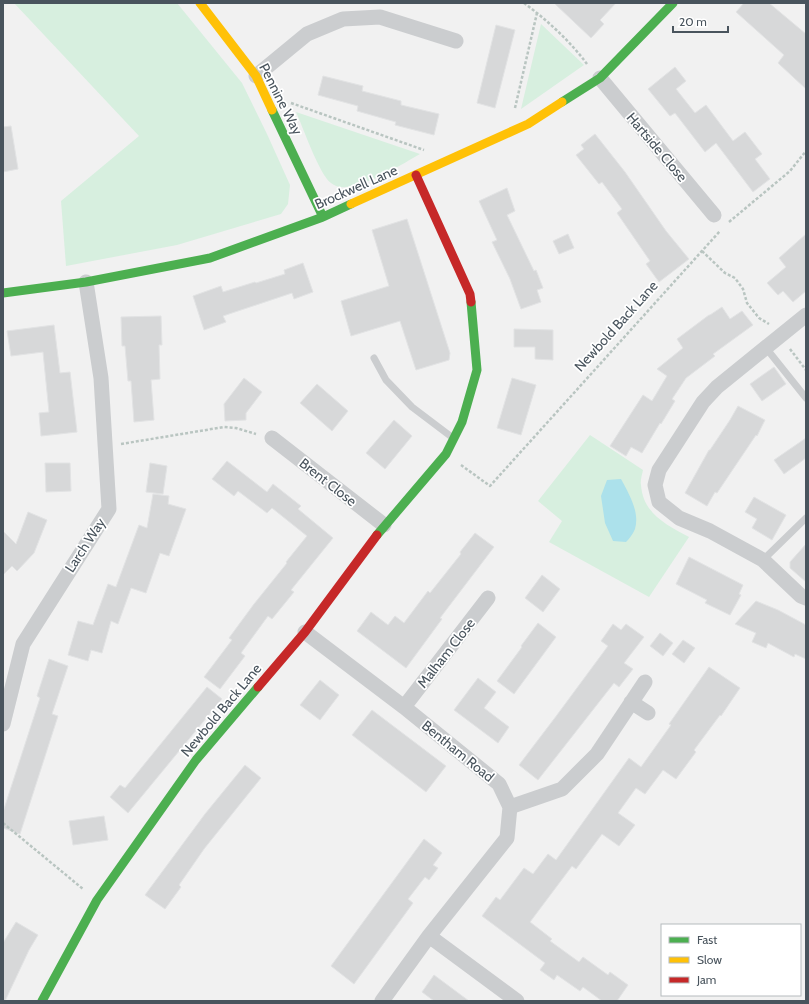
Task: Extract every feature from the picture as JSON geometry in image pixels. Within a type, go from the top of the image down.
[{"type":"street","name":"Pennine Way","points":[[200,3],[256,76],[323,217]]},
{"type":"street","name":"Brockwell Lane","points":[[3,294],[86,282],[210,258],[323,217],[528,124],[600,78],[673,3]]},
{"type":"street","points":[[256,76],[308,34],[343,19],[380,17],[456,41]]},
{"type":"street","name":"Hartside Close","points":[[600,78],[714,215]]},
{"type":"street","name":"Newbold Back Lane","points":[[42,1001],[97,900],[196,760],[305,632],[384,526],[446,454],[462,422],[477,370],[470,294],[416,175]]},
{"type":"street","name":"Larch Way","points":[[3,724],[23,644],[109,509],[101,378],[86,282]]},
{"type":"street","points":[[806,314],[717,387],[703,402],[659,470],[655,485],[659,502],[679,518],[710,531],[763,560],[801,596],[806,598]]},
{"type":"street","name":"Brent Close","points":[[272,438],[384,526]]},
{"type":"street","name":"Malham Close","points":[[404,707],[488,598]]},
{"type":"street","name":"Bentham Road","points":[[305,632],[404,707],[498,784],[510,807]]},
{"type":"street","points":[[382,1001],[429,936],[507,838],[510,807],[562,789],[597,754],[645,682]]},
{"type":"street","points":[[631,702],[648,713]]},
{"type":"street","points":[[429,936],[517,1001]]},
{"type":"lane","points":[[766,348],[806,398]]},
{"type":"lane","points":[[374,358],[386,380],[412,407],[454,439]]},
{"type":"lane","points":[[763,560],[806,518]]},
{"type":"path","points":[[524,3],[577,50],[600,78]]},
{"type":"path","points":[[510,132],[537,13]]},
{"type":"path","points":[[264,94],[450,159]]},
{"type":"path","points":[[726,224],[790,171],[806,151]]},
{"type":"path","name":"Newbold Back Lane","points":[[446,454],[490,486],[721,230]]},
{"type":"path","points":[[702,251],[725,273],[735,278],[743,289],[747,303],[759,318],[772,326],[806,370]]},
{"type":"path","points":[[105,446],[224,427],[236,428],[272,438]]},
{"type":"path","points":[[3,823],[97,900]]},
{"type":"green space","points":[[14,3],[177,3],[242,83],[290,185],[288,204],[281,214],[177,245],[66,266],[61,201],[139,136]]},
{"type":"green space","points":[[541,24],[584,65],[521,109]]},
{"type":"green space","points":[[296,112],[420,154],[376,178],[350,187],[339,187],[331,183],[321,170]]},
{"type":"green space","points":[[590,435],[643,470],[641,482],[646,504],[651,511],[665,523],[689,537],[649,597],[549,542],[562,521],[538,501]],"holes":[[[607,480],[621,480],[630,497]]]},
{"type":"water","points":[[621,479],[633,503],[636,516],[635,529],[626,542],[613,541],[605,523],[601,496],[607,480]]},
{"type":"building","points":[[554,3],[616,3],[600,20],[604,24],[591,38]]},
{"type":"building","points":[[744,3],[769,3],[806,34],[806,89],[778,63],[784,55],[736,12]]},
{"type":"building","points":[[496,25],[515,30],[495,108],[477,103]]},
{"type":"building","points":[[675,67],[686,81],[676,89],[695,113],[706,105],[733,141],[745,132],[762,154],[755,159],[770,179],[753,192],[716,143],[705,152],[675,113],[670,116],[648,89]]},
{"type":"building","points":[[323,76],[363,86],[362,91],[401,101],[401,105],[439,114],[434,135],[395,125],[396,122],[357,111],[358,106],[318,95]]},
{"type":"building","points":[[11,126],[18,169],[3,172],[3,127]]},
{"type":"building","points":[[595,134],[625,172],[666,231],[689,259],[659,282],[646,264],[650,261],[617,213],[622,209],[602,182],[599,184],[576,155],[584,149],[581,145]]},
{"type":"building","points":[[507,188],[515,211],[507,215],[534,271],[536,270],[543,288],[537,290],[541,302],[521,309],[510,279],[492,242],[497,240],[479,201]]},
{"type":"building","points":[[407,219],[450,353],[449,360],[416,370],[400,321],[351,336],[341,301],[389,286],[372,230]]},
{"type":"building","points":[[568,234],[574,248],[559,254],[553,241]]},
{"type":"building","points":[[806,234],[806,291],[793,302],[783,291],[778,295],[767,283],[786,267],[779,258]]},
{"type":"building","points":[[303,263],[313,292],[294,299],[292,293],[223,316],[226,322],[204,330],[193,296],[221,286],[223,292],[255,282],[256,283],[285,274],[284,270]]},
{"type":"building","points":[[722,307],[730,319],[742,311],[753,325],[713,354],[715,356],[686,378],[672,399],[675,401],[642,453],[631,447],[626,456],[610,446],[643,395],[652,401],[667,376],[657,369],[683,348],[677,339]]},
{"type":"building","points":[[161,316],[162,345],[159,345],[160,379],[151,380],[154,420],[134,422],[131,381],[128,381],[125,346],[122,346],[121,317]]},
{"type":"building","points":[[54,325],[60,373],[70,372],[77,432],[41,436],[39,413],[49,412],[43,352],[11,356],[7,331]]},
{"type":"building","points":[[514,329],[553,330],[553,360],[535,359],[535,347],[514,347]]},
{"type":"building","points":[[774,367],[786,384],[762,401],[750,384]]},
{"type":"building","points":[[244,378],[262,392],[246,413],[246,420],[225,421],[224,404]]},
{"type":"building","points":[[512,378],[536,385],[521,435],[497,428]]},
{"type":"building","points":[[317,384],[348,411],[332,431],[300,403]]},
{"type":"building","points":[[738,406],[765,420],[757,436],[756,435],[717,493],[715,492],[707,506],[685,493],[709,450]]},
{"type":"building","points":[[394,420],[412,436],[385,469],[366,453]]},
{"type":"building","points":[[806,438],[806,458],[784,474],[774,460]]},
{"type":"building","points":[[227,461],[267,492],[273,484],[301,506],[298,509],[333,538],[291,590],[294,592],[272,619],[268,616],[241,653],[245,656],[220,689],[204,677],[232,640],[229,638],[307,536],[272,508],[267,513],[238,491],[234,496],[212,479]]},
{"type":"building","points":[[45,463],[70,463],[71,491],[46,492]]},
{"type":"building","points":[[150,463],[167,466],[163,494],[146,492]]},
{"type":"building","points":[[153,494],[169,496],[168,504],[186,509],[169,556],[160,553],[146,593],[131,588],[118,624],[111,621],[102,653],[91,650],[88,661],[68,655],[78,621],[93,625],[108,584],[116,587],[139,525],[147,528]]},
{"type":"building","points":[[754,497],[786,515],[772,540],[752,528],[757,519],[745,512]]},
{"type":"building","points":[[28,512],[47,520],[34,553],[17,571],[12,566],[3,575],[3,531],[16,544]]},
{"type":"building","points":[[475,533],[494,547],[440,618],[442,619],[406,668],[357,631],[371,612],[388,625],[395,616],[404,623],[428,591],[430,593],[461,554],[460,552]]},
{"type":"building","points":[[806,544],[806,582],[790,568],[790,562]]},
{"type":"building","points":[[689,557],[743,585],[739,594],[741,595],[730,615],[705,603],[707,600],[676,584]]},
{"type":"building","points":[[542,575],[560,589],[543,612],[525,598]]},
{"type":"building","points":[[756,601],[778,610],[806,625],[806,659],[795,654],[794,657],[768,643],[766,648],[752,642],[756,633],[735,624]]},
{"type":"building","points":[[538,623],[556,637],[514,694],[497,681]]},
{"type":"building","points":[[613,624],[621,630],[626,624],[644,637],[624,663],[633,669],[619,687],[614,683],[538,780],[519,765],[608,646],[601,641]]},
{"type":"building","points":[[660,633],[673,643],[663,656],[650,646]]},
{"type":"building","points":[[683,640],[695,648],[684,663],[672,654]]},
{"type":"building","points":[[49,659],[68,666],[52,714],[58,716],[20,834],[3,828],[3,812],[40,698],[37,696]]},
{"type":"building","points":[[709,667],[740,688],[721,716],[720,715],[694,750],[696,752],[676,779],[663,770],[645,794],[636,788],[618,813],[635,825],[619,846],[602,834],[576,869],[572,866],[530,922],[552,939],[550,941],[579,962],[583,957],[608,975],[610,972],[628,985],[617,1001],[602,1001],[583,987],[580,991],[557,975],[554,980],[540,970],[545,963],[482,916],[496,897],[500,900],[524,868],[533,874],[548,854],[556,860],[629,758],[641,767]]},
{"type":"building","points":[[478,678],[496,692],[484,708],[509,727],[498,743],[454,710]]},
{"type":"building","points":[[320,680],[339,695],[320,720],[300,705]]},
{"type":"building","points":[[207,687],[222,699],[128,813],[110,797],[120,785],[125,788]]},
{"type":"building","points":[[372,710],[446,766],[426,792],[352,735]]},
{"type":"building","points":[[245,765],[261,778],[204,849],[179,885],[181,887],[165,909],[145,895],[205,814]]},
{"type":"building","points":[[104,816],[108,840],[73,845],[69,821]]},
{"type":"building","points":[[424,839],[442,853],[433,865],[438,868],[429,880],[425,877],[408,899],[413,903],[354,984],[331,966]]},
{"type":"building","points":[[16,922],[38,935],[29,950],[5,1001],[3,1001],[3,943]]},
{"type":"building","points":[[434,975],[469,1001],[434,1001],[422,992]]},
{"type":"traffic: fast","points":[[562,102],[600,78],[673,3]]},
{"type":"traffic: fast","points":[[272,110],[323,217]]},
{"type":"traffic: fast","points":[[3,293],[86,282],[210,258],[323,217],[351,204]]},
{"type":"traffic: fast","points":[[377,535],[446,454],[462,422],[477,370],[471,302]]},
{"type":"traffic: fast","points":[[42,1001],[97,900],[196,760],[258,687]]},
{"type":"traffic: slow","points":[[200,3],[256,76],[272,110]]},
{"type":"traffic: slow","points":[[351,204],[528,124],[562,102]]},
{"type":"traffic: jam","points":[[416,175],[470,294],[471,302]]},
{"type":"traffic: jam","points":[[258,687],[305,632],[377,535]]}]
